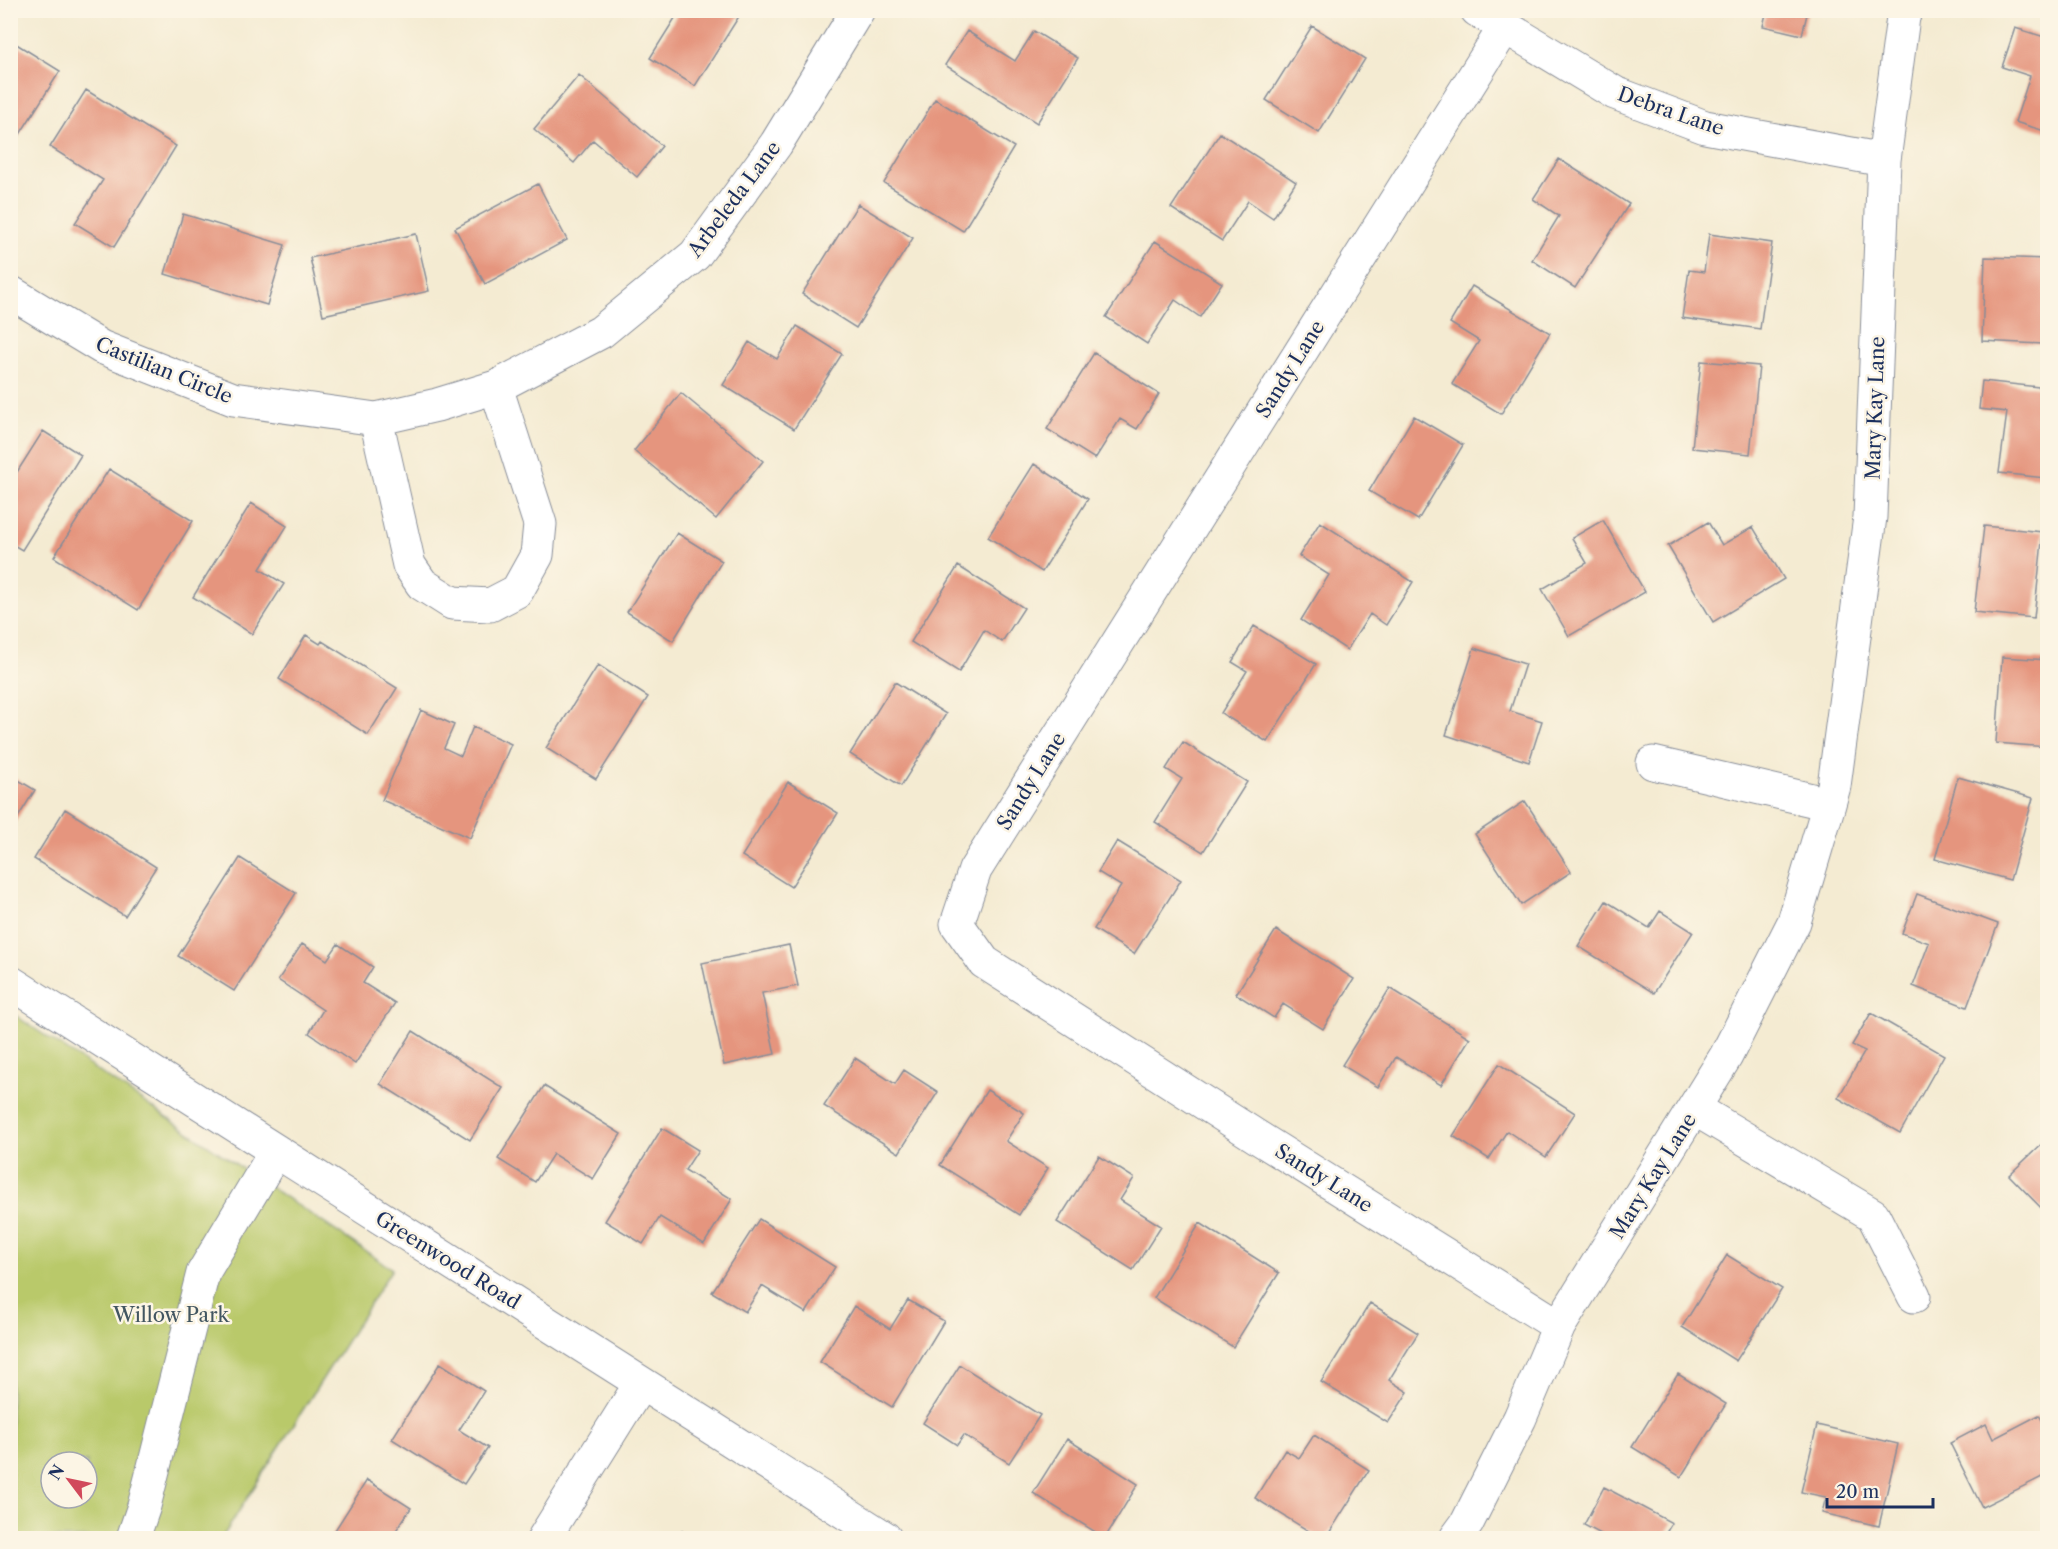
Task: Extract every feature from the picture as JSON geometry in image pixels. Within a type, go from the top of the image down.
[{"type":"street","name":"Arbeleda Lane","points":[[437,405],[496,387],[601,332],[695,255],[776,144],[858,10]]},
{"type":"street","name":"Debra Lane","points":[[1477,10],[1616,93],[1705,127],[1884,160]]},
{"type":"street","name":"Mary Kay Lane","points":[[1456,1539],[1467,1523],[1520,1418],[1559,1326],[1726,1056],[1794,922],[1829,804],[1834,786],[1870,517],[1884,160],[1903,16],[1906,10]]},
{"type":"street","name":"Sandy Lane","points":[[1505,27],[975,870],[957,924],[984,962],[1559,1326]]},
{"type":"street","name":"Castilian Circle","points":[[10,292],[101,347],[233,399],[376,419],[437,405]]},
{"type":"street","points":[[376,419],[409,565],[422,584],[452,603],[490,605],[517,591],[537,555],[540,524],[496,387]]},
{"type":"street","points":[[1653,763],[1829,804]]},
{"type":"street","name":"Greenwood Road","points":[[10,981],[885,1539]]},
{"type":"street","points":[[1695,1109],[1873,1215],[1914,1296]]},
{"type":"street","points":[[133,1539],[144,1506],[203,1273],[276,1151]]},
{"type":"street","points":[[544,1539],[641,1383]]},
{"type":"green space","name":"Willow Park","points":[[10,1012],[392,1269],[222,1538],[11,1538]]},
{"type":"building","points":[[680,10],[743,10],[695,86],[650,58]]},
{"type":"building","points":[[1767,10],[1808,10],[1802,35],[1763,26]]},
{"type":"building","points":[[1312,26],[1365,59],[1319,133],[1266,100]]},
{"type":"building","points":[[2015,28],[2048,38],[2048,132],[2015,122],[2030,76],[2002,67]]},
{"type":"building","points":[[967,31],[1015,61],[1034,31],[1078,58],[1037,123],[945,65]]},
{"type":"building","points":[[10,40],[60,71],[10,150]]},
{"type":"building","points":[[579,75],[662,146],[637,177],[593,140],[574,163],[534,129]]},
{"type":"building","points":[[86,90],[176,146],[114,247],[75,223],[103,180],[50,147]]},
{"type":"building","points":[[935,99],[1014,147],[963,231],[884,183]]},
{"type":"building","points":[[1220,133],[1296,182],[1273,218],[1248,201],[1222,241],[1171,208]]},
{"type":"building","points":[[1559,159],[1629,204],[1575,288],[1532,260],[1559,216],[1533,199]]},
{"type":"building","points":[[538,184],[567,240],[485,284],[455,228]]},
{"type":"building","points":[[858,204],[913,238],[856,328],[802,294]]},
{"type":"building","points":[[183,214],[285,245],[267,305],[165,274]]},
{"type":"building","points":[[416,234],[429,291],[323,315],[310,258]]},
{"type":"building","points":[[1709,234],[1772,243],[1760,329],[1682,318],[1689,270],[1704,272]]},
{"type":"building","points":[[1155,241],[1222,283],[1200,317],[1175,300],[1147,344],[1106,317]]},
{"type":"building","points":[[1985,257],[2047,259],[2043,344],[1982,341]]},
{"type":"building","points":[[1472,286],[1550,333],[1501,414],[1452,384],[1479,341],[1450,323]]},
{"type":"building","points":[[797,326],[842,354],[794,429],[723,385],[749,342],[777,359]]},
{"type":"building","points":[[1094,353],[1159,394],[1137,429],[1120,419],[1095,459],[1047,429]]},
{"type":"building","points":[[1701,361],[1759,366],[1750,454],[1692,448]]},
{"type":"building","points":[[1982,381],[2048,388],[2048,459],[2045,478],[1999,473],[2007,412],[1979,409]]},
{"type":"building","points":[[681,393],[763,461],[716,519],[634,451]]},
{"type":"building","points":[[1414,416],[1463,445],[1418,520],[1369,491]]},
{"type":"building","points":[[43,431],[81,455],[22,550],[10,543],[10,479],[12,480]]},
{"type":"building","points":[[1034,464],[1088,499],[1042,572],[988,537]]},
{"type":"building","points":[[109,469],[193,521],[138,610],[54,557]]},
{"type":"building","points":[[251,503],[287,526],[260,569],[284,584],[252,634],[193,597]]},
{"type":"building","points":[[1603,520],[1645,592],[1569,636],[1542,589],[1587,563],[1572,538]]},
{"type":"building","points":[[1320,522],[1413,582],[1386,625],[1370,614],[1347,650],[1301,620],[1329,575],[1299,556]]},
{"type":"building","points":[[1708,522],[1722,545],[1753,527],[1784,579],[1713,622],[1668,546]]},
{"type":"building","points":[[1984,526],[2043,532],[2034,618],[1974,612]]},
{"type":"building","points":[[677,533],[722,561],[673,641],[627,612]]},
{"type":"building","points":[[958,566],[1024,608],[1002,642],[984,630],[959,672],[911,642]]},
{"type":"building","points":[[1254,626],[1316,664],[1267,742],[1221,713],[1247,671],[1232,662]]},
{"type":"building","points":[[306,635],[320,644],[322,641],[397,688],[368,735],[279,679]]},
{"type":"building","points":[[1474,648],[1525,664],[1510,711],[1542,721],[1529,762],[1446,735]]},
{"type":"building","points":[[2002,657],[2048,660],[2048,747],[1996,743]]},
{"type":"building","points":[[598,665],[648,697],[596,779],[546,748]]},
{"type":"building","points":[[895,682],[946,714],[901,786],[850,754]]},
{"type":"building","points":[[421,710],[454,725],[444,748],[461,756],[473,727],[511,744],[470,838],[382,800]]},
{"type":"building","points":[[1183,742],[1247,782],[1203,852],[1155,822],[1182,779],[1166,769]]},
{"type":"building","points":[[10,775],[35,790],[10,830]]},
{"type":"building","points":[[1958,777],[2033,798],[2010,880],[1935,859]]},
{"type":"building","points":[[788,782],[838,813],[791,887],[742,856]]},
{"type":"building","points":[[1525,801],[1571,872],[1521,905],[1475,834]]},
{"type":"building","points":[[65,809],[156,867],[125,916],[34,859]]},
{"type":"building","points":[[1117,841],[1181,880],[1134,954],[1094,929],[1121,886],[1098,872]]},
{"type":"building","points":[[240,858],[296,893],[234,991],[178,956]]},
{"type":"building","points":[[1917,894],[1998,924],[1967,1007],[1913,986],[1929,943],[1902,933]]},
{"type":"building","points":[[1606,901],[1649,928],[1660,911],[1693,932],[1654,993],[1578,946]]},
{"type":"building","points":[[1276,930],[1354,979],[1323,1029],[1283,1004],[1274,1018],[1236,994]]},
{"type":"building","points":[[302,944],[327,960],[338,944],[373,967],[363,983],[395,1003],[355,1064],[309,1033],[323,1010],[278,980]]},
{"type":"building","points":[[789,945],[798,986],[762,993],[775,1054],[724,1065],[702,963]]},
{"type":"building","points":[[1390,988],[1470,1038],[1441,1085],[1396,1057],[1378,1087],[1342,1065]]},
{"type":"building","points":[[1871,1013],[1944,1055],[1900,1133],[1838,1098],[1865,1051],[1852,1045]]},
{"type":"building","points":[[413,1031],[503,1088],[470,1140],[380,1084]]},
{"type":"building","points":[[855,1058],[895,1084],[904,1070],[938,1092],[899,1153],[824,1106]]},
{"type":"building","points":[[1499,1064],[1575,1113],[1546,1157],[1507,1131],[1489,1159],[1453,1136]]},
{"type":"building","points":[[544,1086],[621,1134],[593,1179],[553,1154],[535,1182],[498,1159]]},
{"type":"building","points":[[987,1090],[1024,1113],[1006,1141],[1048,1168],[1019,1215],[940,1165]]},
{"type":"building","points":[[662,1128],[698,1150],[685,1170],[732,1199],[704,1244],[660,1217],[643,1244],[605,1221]]},
{"type":"building","points":[[2048,1138],[2048,1215],[2009,1175]]},
{"type":"building","points":[[1099,1156],[1134,1178],[1120,1200],[1161,1226],[1133,1270],[1057,1222]]},
{"type":"building","points":[[759,1219],[835,1267],[806,1313],[762,1286],[745,1312],[712,1292]]},
{"type":"building","points":[[1200,1223],[1279,1273],[1233,1347],[1154,1298]]},
{"type":"building","points":[[1727,1255],[1782,1289],[1736,1361],[1682,1327]]},
{"type":"building","points":[[908,1300],[944,1321],[892,1407],[820,1362],[854,1306],[890,1329]]},
{"type":"building","points":[[1370,1303],[1418,1333],[1389,1380],[1408,1392],[1388,1423],[1321,1382]]},
{"type":"building","points":[[440,1363],[484,1391],[459,1430],[488,1448],[464,1484],[392,1439]]},
{"type":"building","points":[[960,1365],[1040,1415],[1009,1463],[964,1435],[957,1445],[923,1423]]},
{"type":"building","points":[[1678,1374],[1726,1404],[1681,1477],[1632,1447]]},
{"type":"building","points":[[2039,1415],[2048,1431],[2048,1474],[1982,1507],[1950,1443],[1986,1424],[1993,1439]]},
{"type":"building","points":[[1817,1425],[1898,1444],[1879,1526],[1822,1513],[1826,1497],[1801,1492]]},
{"type":"building","points":[[1314,1435],[1369,1470],[1326,1538],[1320,1538],[1255,1498],[1285,1450],[1299,1458]]},
{"type":"building","points":[[1067,1439],[1138,1484],[1105,1538],[1033,1493]]},
{"type":"building","points":[[367,1480],[411,1508],[391,1538],[330,1538]]},
{"type":"building","points":[[1604,1487],[1672,1523],[1663,1538],[1601,1538],[1603,1535],[1584,1525]]},
{"type":"building","points":[[682,1531],[694,1538],[677,1538]]}]
